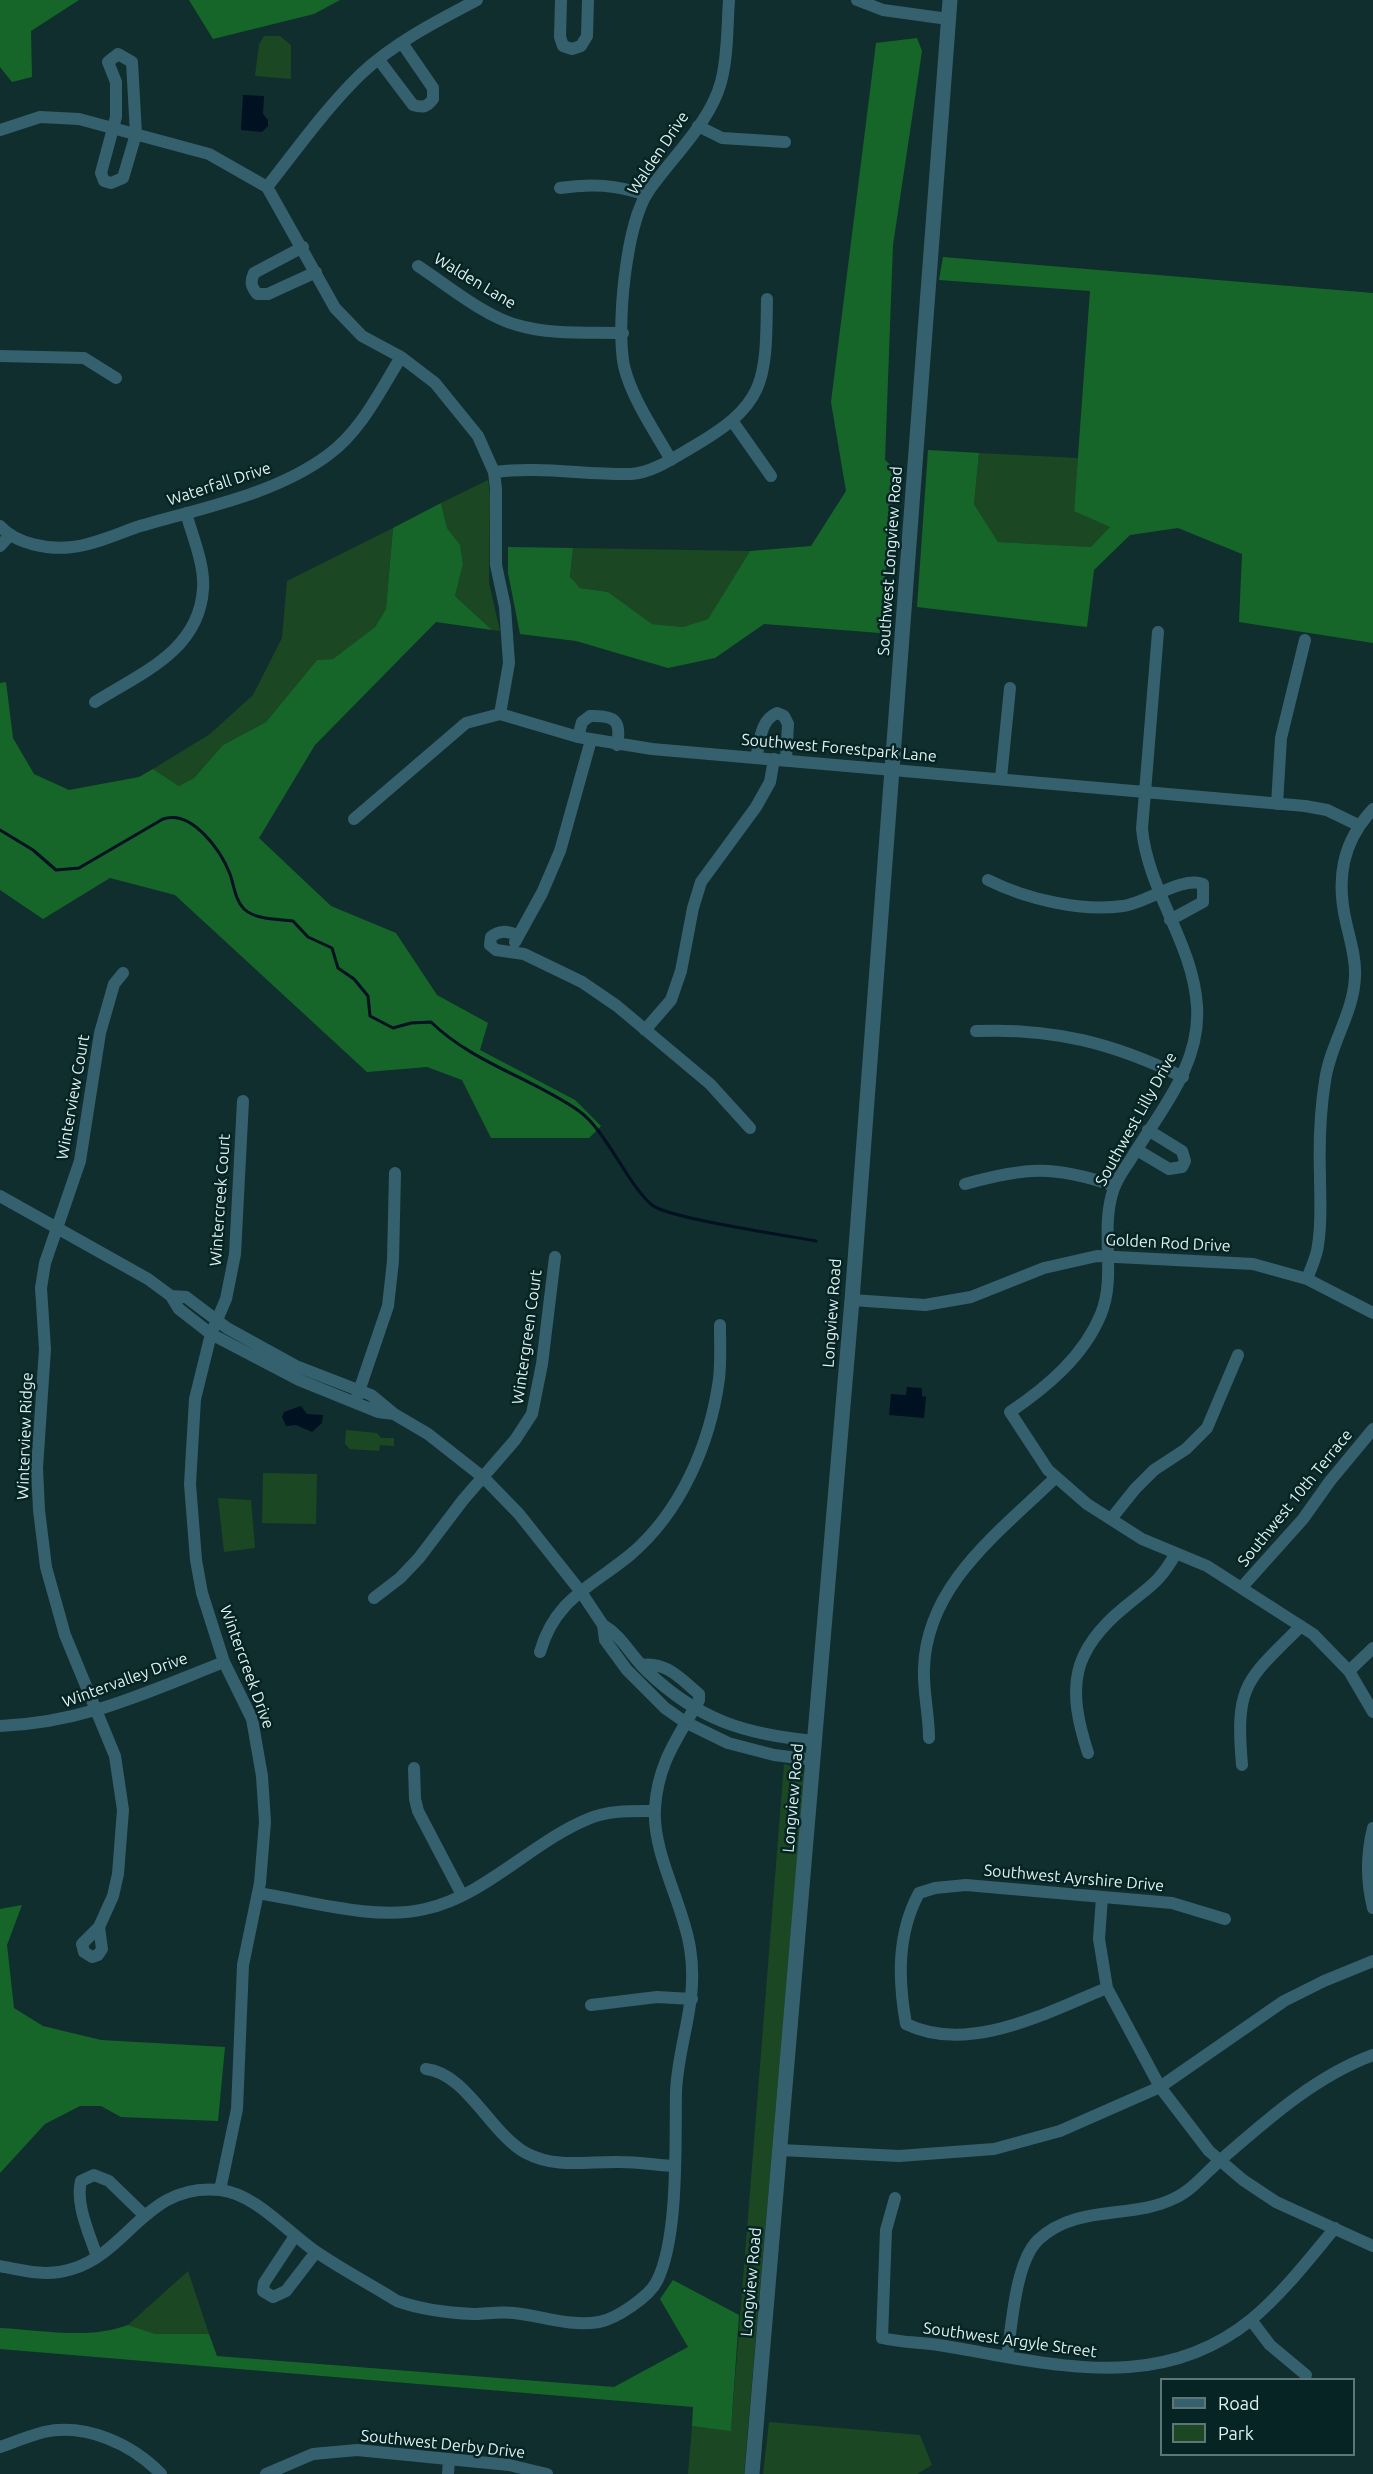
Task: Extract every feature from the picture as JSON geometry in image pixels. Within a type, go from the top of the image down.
[{"type":"street","points":[[267,187],[319,122],[362,74],[402,43],[477,0]]},
{"type":"street","points":[[561,0],[560,37],[563,46],[572,49],[581,46],[587,36],[588,0]]},
{"type":"street","name":"Walden Drive","points":[[671,459],[635,396],[624,365],[626,259],[630,238],[646,195],[698,126],[721,83],[729,0]]},
{"type":"street","points":[[857,0],[884,10],[948,19]]},
{"type":"street","name":"Southwest Longview Road","points":[[865,1124],[950,0]]},
{"type":"street","points":[[379,60],[412,105],[420,108],[428,105],[433,99],[433,88],[402,43]]},
{"type":"street","points":[[118,54],[132,62],[136,134],[123,178],[111,183],[104,181],[101,173],[111,128],[116,117],[116,82],[108,62],[118,54]]},
{"type":"street","points":[[0,130],[40,117],[79,119],[209,154],[267,187],[335,308],[362,336],[401,357],[435,383],[478,436],[494,472],[496,565],[505,607],[509,663],[500,714],[466,723],[354,819]]},
{"type":"street","points":[[698,126],[722,138],[785,142]]},
{"type":"street","points":[[560,188],[600,185],[622,187],[646,195]]},
{"type":"street","points":[[303,248],[254,273],[251,281],[252,288],[257,294],[268,294],[316,272]]},
{"type":"street","name":"Walden Lane","points":[[418,266],[482,307],[517,325],[561,331],[623,333]]},
{"type":"street","points":[[494,472],[519,468],[633,474],[671,459],[733,422],[751,404],[764,372],[767,299]]},
{"type":"street","points":[[0,356],[84,358],[116,378]]},
{"type":"street","name":"Waterfall Drive","points":[[5,530],[34,545],[72,547],[254,492],[295,476],[330,454],[363,420],[401,357]]},
{"type":"street","points":[[733,422],[771,476]]},
{"type":"street","points":[[95,702],[173,653],[196,624],[204,587],[186,513]]},
{"type":"street","points":[[0,546],[5,530]]},
{"type":"street","name":"Southwest Lilly Drive","points":[[1056,1477],[1048,1470],[1010,1412],[1040,1392],[1063,1370],[1086,1341],[1102,1313],[1107,1286],[1107,1214],[1115,1186],[1183,1077],[1193,1047],[1197,1006],[1188,965],[1159,893],[1144,844],[1142,816],[1158,632]]},
{"type":"street","points":[[1277,804],[1281,738],[1305,640]]},
{"type":"street","points":[[1001,778],[1010,688]]},
{"type":"street","points":[[645,1030],[671,1000],[681,971],[693,908],[701,882],[756,807],[770,782],[780,759],[788,724],[784,716],[777,713],[769,716],[764,726],[756,758]]},
{"type":"street","name":"Southwest Forestpark Lane","points":[[500,714],[617,745],[1277,804],[1327,810],[1358,825]]},
{"type":"street","points":[[617,745],[620,730],[616,721],[609,717],[590,716],[582,722],[584,738],[560,851],[542,893],[517,935],[516,948],[582,982],[617,1006],[710,1084],[750,1128]]},
{"type":"street","points":[[1308,1279],[1318,1247],[1320,1229],[1320,1155],[1325,1078],[1332,1051],[1346,1018],[1354,986],[1353,952],[1342,902],[1341,883],[1346,849],[1358,825],[1373,809]]},
{"type":"street","points":[[988,880],[1032,898],[1109,907],[1140,902],[1189,883],[1203,884],[1203,902],[1170,920]]},
{"type":"street","points":[[517,935],[497,932],[491,937],[490,945],[496,951],[524,954]]},
{"type":"street","name":"Winterview Court","points":[[57,1228],[80,1161],[100,1033],[114,984],[123,973]]},
{"type":"street","points":[[976,1030],[1032,1031],[1091,1040],[1133,1054],[1183,1077]]},
{"type":"street","name":"Wintercreek Court","points":[[211,1334],[226,1299],[235,1254],[243,1101]]},
{"type":"street","name":"Longview Road","points":[[752,2474],[816,1741],[865,1124]]},
{"type":"street","points":[[1137,1150],[1170,1169],[1182,1167],[1185,1161],[1182,1151],[1148,1130]]},
{"type":"street","points":[[965,1184],[1008,1172],[1045,1169],[1087,1176],[1115,1186]]},
{"type":"street","points":[[355,1403],[388,1306],[393,1262],[395,1173]]},
{"type":"street","points":[[0,1197],[148,1279],[171,1296],[179,1309],[211,1334],[298,1380],[378,1412],[394,1414]]},
{"type":"street","name":"Winterview Ridge","points":[[57,1228],[45,1263],[41,1288],[45,1349],[37,1468],[39,1510],[46,1567],[55,1603],[65,1635],[115,1756],[123,1810],[118,1874],[113,1896],[99,1927]]},
{"type":"street","name":"Golden Rod Drive","points":[[852,1300],[925,1305],[971,1297],[1044,1268],[1106,1256],[1253,1264],[1308,1279],[1373,1313]]},
{"type":"street","name":"Wintergreen Court","points":[[374,1598],[400,1578],[419,1558],[463,1500],[516,1440],[532,1414],[542,1364],[555,1257]]},
{"type":"street","points":[[171,1296],[186,1297],[217,1320],[296,1366],[360,1390],[384,1403],[394,1414],[428,1434],[484,1478],[519,1514],[581,1592],[603,1625],[614,1632],[641,1665],[667,1690],[694,1709],[738,1729],[783,1738],[816,1741]]},
{"type":"street","points":[[540,1652],[548,1628],[562,1608],[631,1554],[660,1526],[688,1480],[698,1457],[719,1379],[720,1325]]},
{"type":"street","name":"Wintercreek Drive","points":[[211,1334],[195,1399],[190,1484],[198,1571],[224,1662],[252,1719],[265,1822],[258,1893],[243,1965],[237,2109],[220,2190]]},
{"type":"street","points":[[1111,1519],[1154,1470],[1186,1449],[1207,1428],[1238,1355]]},
{"type":"street","name":"Southwest 10th Terrace","points":[[1242,1587],[1303,1519],[1373,1429]]},
{"type":"street","points":[[929,1737],[924,1669],[926,1644],[940,1603],[959,1573],[1056,1477],[1087,1504],[1142,1539],[1207,1566],[1313,1634],[1349,1671],[1373,1712]]},
{"type":"street","points":[[1088,1753],[1075,1697],[1081,1658],[1090,1641],[1102,1629],[1163,1576],[1176,1553]]},
{"type":"street","points":[[603,1625],[605,1640],[627,1670],[665,1708],[685,1722],[728,1743],[814,1760]]},
{"type":"street","points":[[1242,1765],[1239,1710],[1246,1687],[1258,1668],[1300,1626]]},
{"type":"street","points":[[1349,1671],[1373,1648]]},
{"type":"street","name":"Wintervalley Drive","points":[[0,1726],[45,1724],[97,1711],[224,1662]]},
{"type":"street","points":[[0,2266],[37,2273],[54,2273],[72,2269],[97,2257],[144,2215],[167,2200],[192,2192],[220,2190],[238,2195],[261,2209],[316,2252],[397,2301],[409,2305],[474,2314],[512,2313],[569,2324],[601,2322],[630,2308],[657,2282],[667,2246],[675,2166],[677,2083],[692,1999],[693,1973],[689,1941],[660,1842],[655,1810],[664,1760],[694,1709]]},
{"type":"street","points":[[414,1768],[415,1799],[418,1811],[462,1895]]},
{"type":"street","points":[[258,1893],[388,1913],[426,1909],[462,1895],[586,1820],[618,1812],[655,1810]]},
{"type":"street","points":[[1373,1828],[1367,1853],[1367,1884],[1373,1908]]},
{"type":"street","name":"Southwest Ayrshire Drive","points":[[1107,1988],[1000,2028],[969,2033],[922,2031],[906,2024],[900,1988],[902,1946],[909,1910],[919,1893],[935,1888],[966,1885],[1172,1903],[1225,1919]]},
{"type":"street","points":[[1102,1897],[1099,1939],[1107,1988],[1160,2087],[1209,2151],[1243,2180],[1276,2202],[1373,2246]]},
{"type":"street","points":[[781,2150],[899,2156],[994,2149],[1060,2131],[1117,2109],[1160,2087],[1284,2001],[1324,1981],[1373,1961]]},
{"type":"street","points":[[591,2005],[657,1997],[692,1999]]},
{"type":"street","points":[[1006,2357],[1019,2282],[1029,2252],[1038,2240],[1072,2220],[1162,2204],[1182,2195],[1268,2119],[1352,2063],[1373,2055]]},
{"type":"street","points":[[426,2069],[454,2082],[505,2138],[525,2153],[542,2160],[565,2164],[620,2162],[675,2166]]},
{"type":"street","points":[[97,2257],[80,2200],[78,2190],[81,2181],[94,2175],[109,2181],[144,2215]]},
{"type":"street","name":"Southwest Argyle Street","points":[[895,2198],[886,2230],[882,2338],[1104,2370],[1129,2368],[1196,2352],[1251,2320],[1274,2298],[1335,2228]]},
{"type":"street","points":[[295,2236],[264,2283],[263,2291],[267,2295],[279,2296],[286,2291],[316,2252]]},
{"type":"street","points":[[1251,2320],[1270,2345],[1306,2375]]},
{"type":"street","points":[[0,2447],[46,2432],[91,2432],[129,2448],[161,2474]]},
{"type":"street","name":"Southwest Derby Drive","points":[[266,2474],[314,2454],[357,2450],[509,2465],[548,2474]]},
{"type":"street","points":[[448,2474],[449,2460]]},
{"type":"green space","points":[[0,0],[79,0],[31,31],[32,77],[12,82],[0,67]]},
{"type":"green space","points":[[189,0],[340,0],[314,14],[213,39]]},
{"type":"green space","points":[[264,36],[280,36],[291,45],[291,79],[255,76],[259,44]]},
{"type":"green space","points":[[917,38],[922,51],[893,245],[885,460],[895,469],[880,633],[764,624],[715,658],[668,668],[576,641],[520,634],[508,573],[508,547],[573,548],[570,577],[580,588],[608,592],[652,624],[683,627],[708,619],[750,551],[811,546],[846,491],[831,402],[876,43]]},
{"type":"green space","points":[[943,257],[1373,293],[1373,643],[1239,622],[1242,554],[1178,528],[1130,535],[1094,570],[1087,627],[917,607],[928,450],[979,453],[974,504],[998,542],[1091,547],[1110,527],[1074,511],[1090,291],[939,280]]},
{"type":"green space","points":[[979,453],[1078,458],[1074,510],[1111,527],[1091,547],[998,542],[974,504]]},
{"type":"green space","points":[[488,480],[490,495],[489,583],[500,631],[492,630],[455,596],[463,564],[460,546],[447,528],[441,503]]},
{"type":"green space","points":[[441,503],[447,528],[460,545],[463,564],[455,596],[492,630],[436,622],[315,745],[259,838],[331,906],[396,933],[437,995],[488,1023],[480,1050],[575,1100],[601,1126],[589,1138],[491,1138],[462,1080],[427,1067],[367,1072],[175,895],[110,878],[43,919],[0,890],[0,683],[6,682],[13,738],[34,774],[69,790],[139,777],[153,769],[179,786],[194,778],[223,745],[266,722],[317,660],[333,659],[375,627],[386,609],[393,528]]},
{"type":"green space","points":[[393,528],[386,609],[375,627],[333,659],[317,660],[266,722],[223,745],[194,778],[179,786],[153,769],[210,734],[253,695],[282,638],[287,581]]},
{"type":"green space","points":[[573,548],[750,551],[708,619],[683,627],[652,624],[608,592],[580,588],[570,578]]},
{"type":"green space","points":[[346,1430],[377,1433],[381,1438],[394,1438],[394,1446],[380,1445],[379,1451],[350,1449],[345,1444]]},
{"type":"green space","points":[[263,1473],[317,1474],[316,1524],[262,1523]]},
{"type":"green space","points":[[218,1498],[251,1500],[255,1548],[224,1552]]},
{"type":"green space","points":[[784,1764],[803,1769],[804,1780],[744,2474],[688,2474],[692,2426],[731,2430]]},
{"type":"green space","points":[[22,1905],[7,1945],[14,2008],[43,2026],[101,2040],[225,2047],[218,2121],[121,2117],[101,2106],[80,2106],[45,2124],[0,2173],[0,1909]]},
{"type":"green space","points":[[188,2271],[209,2334],[154,2334],[128,2325]]},
{"type":"green space","points":[[673,2280],[739,2315],[731,2431],[692,2426],[693,2407],[0,2349],[0,2328],[81,2333],[113,2330],[128,2325],[155,2334],[209,2334],[217,2356],[614,2387],[688,2347],[660,2299]]},
{"type":"green space","points":[[769,2422],[920,2435],[932,2465],[917,2474],[763,2474]]},
{"type":"water","points":[[243,95],[264,96],[263,114],[268,120],[268,126],[262,132],[241,130]]},
{"type":"water","points":[[907,1387],[922,1388],[922,1396],[926,1397],[924,1418],[889,1415],[891,1394],[906,1395]]},
{"type":"water","points":[[301,1406],[307,1414],[323,1415],[322,1423],[312,1432],[296,1425],[286,1426],[282,1417],[284,1412]]},
{"type":"waterway","points":[[0,830],[33,850],[56,870],[79,868],[163,819],[184,820],[204,834],[220,854],[244,909],[261,917],[293,921],[308,937],[332,948],[338,968],[354,979],[368,996],[370,1016],[393,1028],[411,1023],[431,1022],[465,1049],[561,1099],[579,1111],[598,1131],[634,1184],[652,1205],[703,1221],[816,1241]]}]
